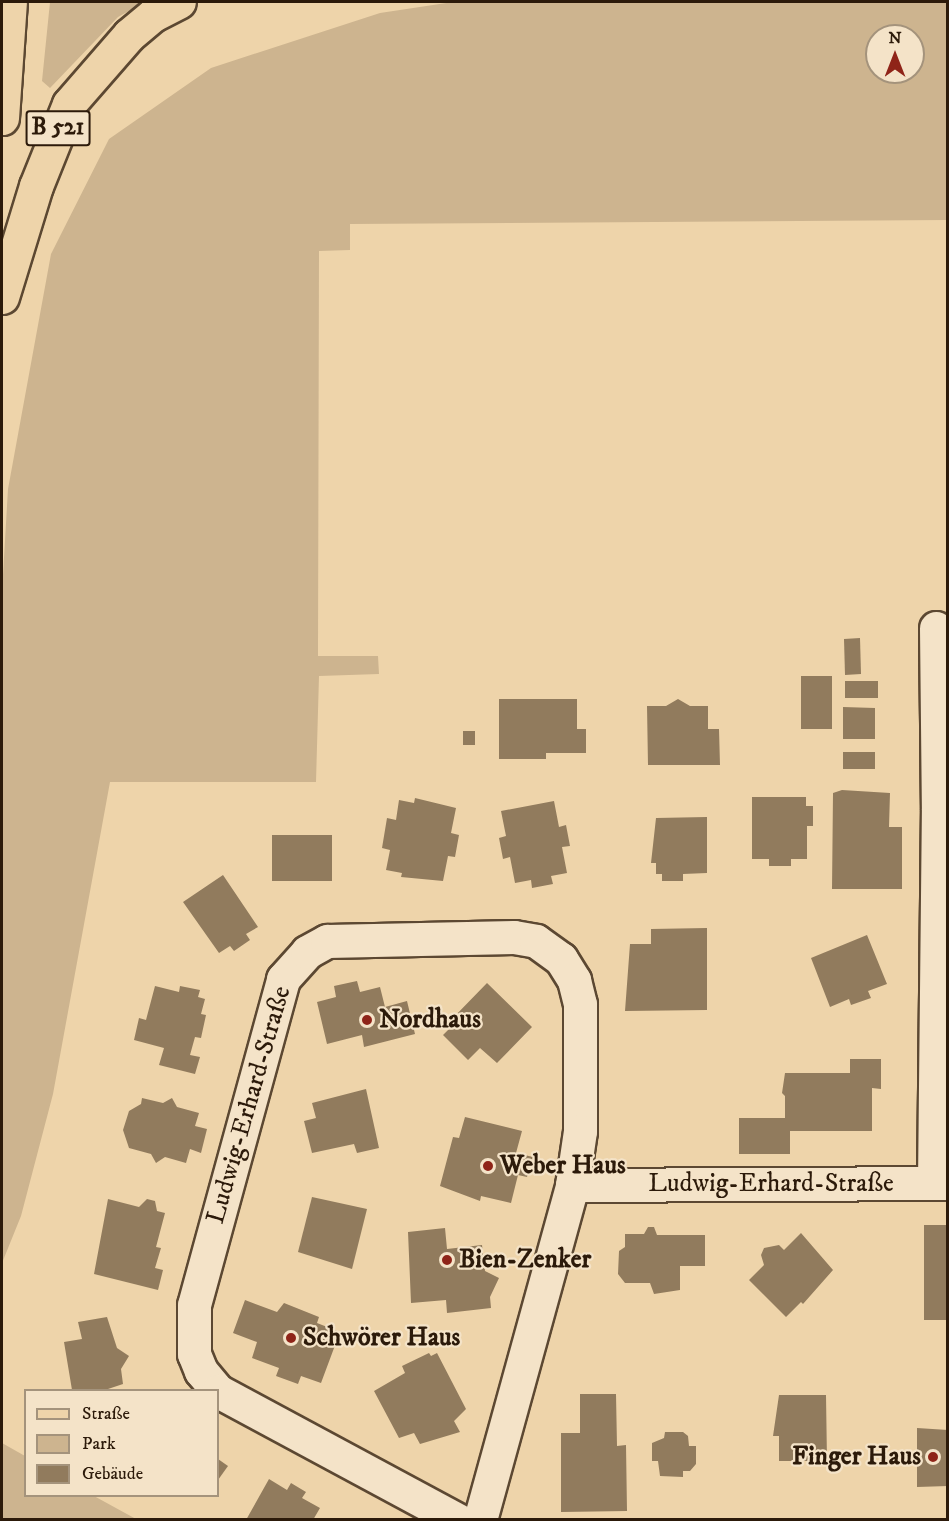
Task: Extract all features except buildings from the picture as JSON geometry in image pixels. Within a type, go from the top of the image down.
[{"type":"main road","points":[[2,118],[10,2]]},
{"type":"main road","name":"B 521","points":[[2,297],[36,186],[69,104],[129,35],[153,15],[179,2]]},
{"type":"lane","name":"Ludwig-Erhard-Straße","points":[[572,1185],[941,1183],[943,809],[936,628]]},
{"type":"lane","name":"Ludwig-Erhard-Straße","points":[[215,1389],[201,1371],[194,1354],[194,1305],[283,979],[307,952],[327,941],[514,938],[536,941],[561,959],[574,980],[580,1004],[580,1131],[572,1185],[480,1520]]},
{"type":"lane","name":"Ludwig-Erhard-Straße","points":[[219,1392],[458,1520]]},
{"type":"green space","points":[[50,2],[145,2],[118,17],[50,88],[42,81]]},
{"type":"green space","points":[[453,2],[947,2],[947,220],[350,224],[350,250],[319,251],[318,656],[378,656],[379,674],[319,676],[316,782],[110,782],[53,1094],[21,1216],[2,1263],[2,592],[8,489],[51,254],[109,139],[211,68],[380,13]]},
{"type":"green space","points":[[2,1443],[24,1455],[24,1497],[96,1497],[136,1519],[2,1519]]},
{"type":"place","name":"Nordhaus","points":[[367,1020]]},
{"type":"place","name":"Weber Haus","points":[[488,1166]]},
{"type":"place","name":"Bien-Zenker","points":[[447,1260]]},
{"type":"place","name":"Schwörer Haus","points":[[291,1338]]},
{"type":"place","name":"Finger Haus","points":[[933,1457]]}]
